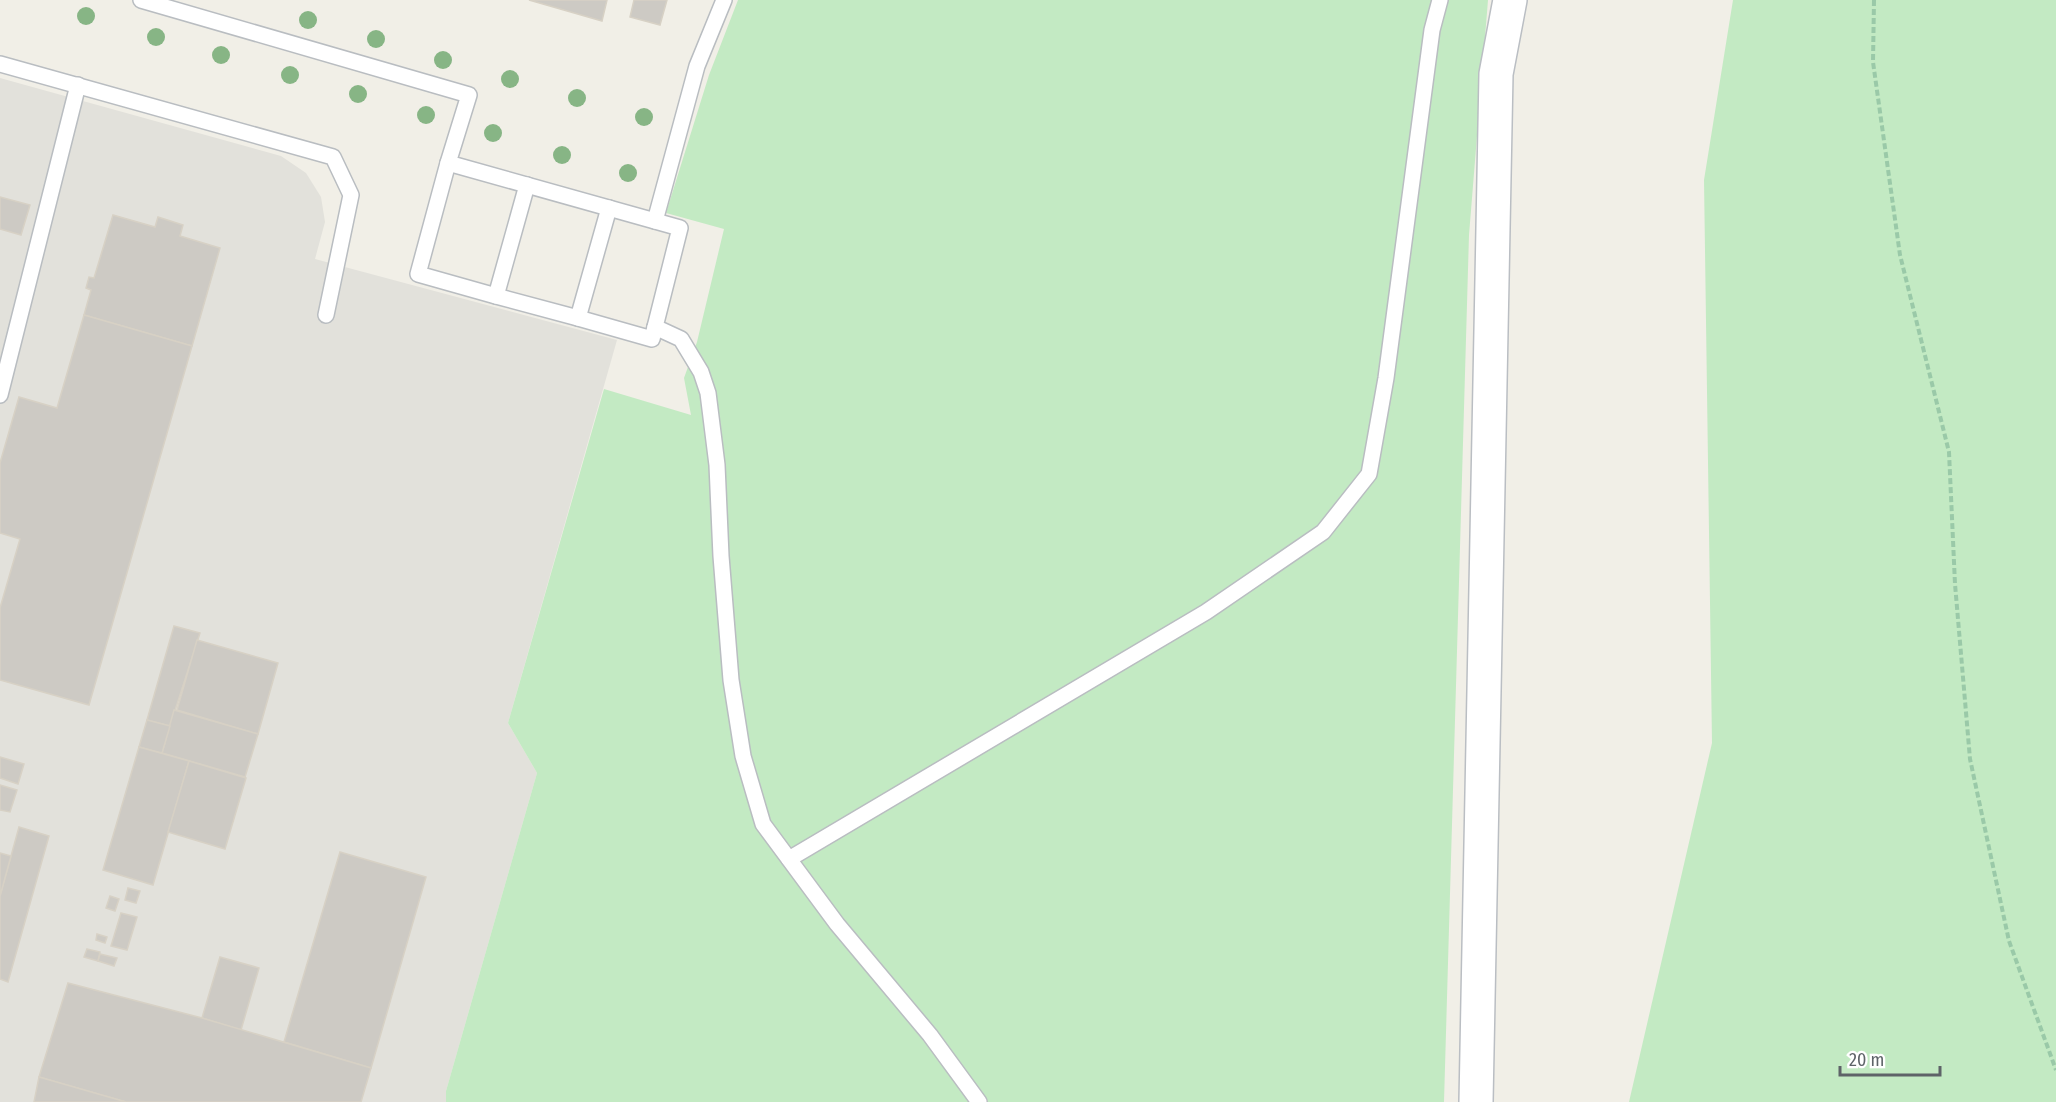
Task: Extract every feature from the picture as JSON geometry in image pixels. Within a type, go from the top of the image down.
[{"type":"main road","points":[[1476,1102],[1496,74],[1510,0]]},
{"type":"lane","points":[[141,0],[469,95],[448,163],[418,274],[652,339],[680,228],[448,163]]},
{"type":"lane","points":[[655,221],[697,66],[724,0]]},
{"type":"lane","points":[[789,859],[1206,612],[1323,532],[1369,474],[1388,367],[1432,30],[1440,0]]},
{"type":"lane","points":[[0,64],[333,157],[351,195],[326,315]]},
{"type":"lane","points":[[0,395],[78,85]]},
{"type":"lane","points":[[496,296],[526,185]]},
{"type":"lane","points":[[578,318],[609,208]]},
{"type":"lane","points":[[655,327],[681,339],[701,372],[708,393],[717,465],[721,556],[731,680],[743,756],[763,824],[837,924],[930,1035],[979,1102]]},
{"type":"path","points":[[1874,0],[1873,62],[1900,255],[1949,452],[1955,584],[1970,759],[2009,941],[2056,1070]]},
{"type":"shaded area","points":[[0,78],[281,156],[306,173],[321,197],[325,222],[315,259],[617,340],[508,723],[537,773],[446,1091],[446,1102],[0,1102]]},
{"type":"green space","points":[[738,0],[1488,0],[1469,235],[1444,1102],[446,1102],[446,1091],[537,773],[508,723],[604,389],[691,415],[684,378],[697,342],[724,229],[666,213],[709,75]]},
{"type":"green space","points":[[1733,0],[2056,0],[2056,1102],[1629,1102],[1712,743],[1704,180]]},
{"type":"building","points":[[529,0],[607,0],[602,21]]},
{"type":"building","points":[[634,0],[667,0],[660,25],[630,17]]},
{"type":"building","points":[[0,197],[30,205],[21,235],[0,229]]},
{"type":"building","points":[[113,215],[155,227],[158,217],[183,225],[180,236],[220,248],[192,346],[84,315],[91,290],[86,288],[89,277],[94,278]]},
{"type":"building","points":[[84,315],[192,346],[89,705],[0,680],[0,608],[20,539],[0,533],[0,463],[19,397],[57,408]]},
{"type":"building","points":[[174,626],[200,633],[170,726],[147,720]]},
{"type":"building","points":[[197,640],[278,663],[258,734],[177,710]]},
{"type":"building","points":[[174,710],[258,734],[245,777],[162,753]]},
{"type":"building","points":[[147,720],[170,726],[162,753],[139,747]]},
{"type":"building","points":[[139,747],[189,761],[153,885],[103,870]]},
{"type":"building","points":[[0,757],[24,764],[18,784],[0,778]]},
{"type":"building","points":[[189,761],[246,778],[225,849],[168,832]]},
{"type":"building","points":[[0,785],[17,790],[10,812],[0,810]]},
{"type":"building","points":[[19,827],[49,836],[8,982],[0,979],[0,896]]},
{"type":"building","points":[[340,852],[426,877],[371,1068],[284,1042]]},
{"type":"building","points":[[0,853],[11,856],[0,896]]},
{"type":"building","points":[[128,888],[140,891],[136,903],[125,900]]},
{"type":"building","points":[[110,896],[119,899],[115,911],[106,908]]},
{"type":"building","points":[[121,913],[137,917],[127,950],[111,946]]},
{"type":"building","points":[[97,934],[107,937],[105,943],[96,940]]},
{"type":"building","points":[[87,949],[100,952],[98,961],[84,957]]},
{"type":"building","points":[[100,954],[117,958],[114,966],[98,961]]},
{"type":"building","points":[[220,957],[259,968],[241,1030],[202,1018]]},
{"type":"building","points":[[68,983],[202,1018],[371,1068],[361,1102],[126,1102],[39,1077]]},
{"type":"building","points":[[39,1077],[126,1102],[34,1102]]}]
